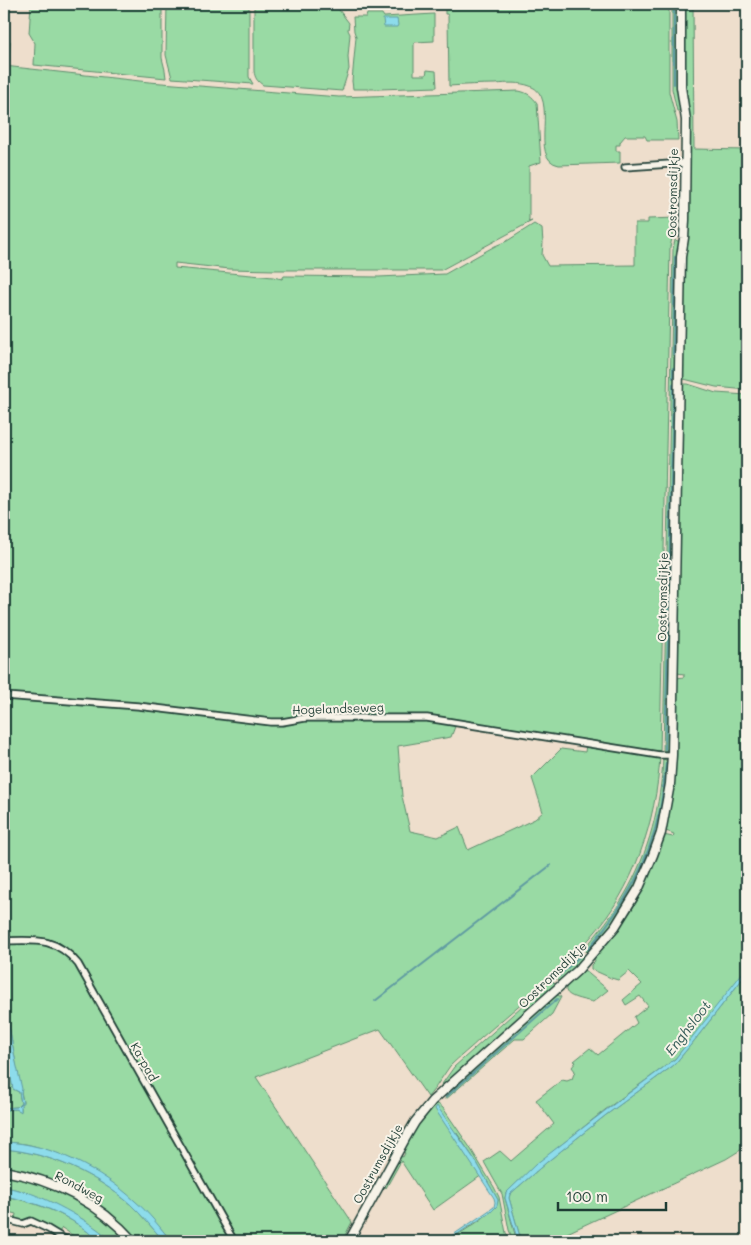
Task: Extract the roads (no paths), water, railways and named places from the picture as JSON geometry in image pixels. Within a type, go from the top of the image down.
[{"type":"street","name":"Oostromsdijkje","points":[[432,1101],[578,970],[616,927],[640,888],[658,840],[670,784],[672,755],[681,267],[685,220],[686,120],[681,87],[681,4]]},
{"type":"street","points":[[626,167],[685,163]]},
{"type":"street","name":"Hogelandseweg","points":[[4,696],[130,706],[271,722],[305,718],[427,718],[659,755],[672,755]]},
{"type":"street","name":"Ka-pad","points":[[4,942],[33,940],[51,943],[66,951],[78,964],[234,1241]]},
{"type":"street","name":"Oostrumsdijkje","points":[[349,1241],[415,1122],[432,1101]]},
{"type":"street","name":"Rondweg","points":[[4,1171],[41,1180],[68,1191],[104,1213],[133,1241]]},
{"type":"street","points":[[4,1219],[23,1224],[30,1221],[68,1241]]},
{"type":"water","points":[[383,19],[397,19],[398,25],[397,27],[384,27]]},
{"type":"water","points":[[747,967],[747,973],[674,1065],[606,1115],[510,1194],[509,1198],[520,1237],[517,1238],[505,1198],[506,1193],[536,1164],[675,1059]]},
{"type":"water","points":[[4,999],[22,1089],[23,1103],[21,1103],[19,1092],[13,1089],[11,1078],[6,1073],[4,1062],[9,1058],[5,1047],[7,1046],[4,1031]]},
{"type":"water","points":[[21,1103],[21,1112],[15,1109],[4,1110],[4,1108],[17,1107]]},
{"type":"water","points":[[437,1106],[477,1163],[498,1200],[497,1206],[491,1212],[447,1241],[444,1241],[494,1207],[495,1202],[435,1109]]},
{"type":"water","points":[[4,1142],[39,1147],[74,1160],[91,1169],[122,1190],[140,1206],[171,1241],[164,1241],[130,1204],[87,1174],[55,1160],[21,1151],[4,1149]]},
{"type":"water","points":[[4,1187],[36,1195],[59,1206],[95,1227],[111,1241],[98,1241],[78,1224],[54,1211],[30,1202],[4,1196]]},
{"type":"waterway","points":[[674,4],[674,84]]},
{"type":"waterway","points":[[673,354],[675,257]]},
{"type":"waterway","points":[[673,368],[673,378]]},
{"type":"waterway","points":[[669,586],[673,384]]},
{"type":"waterway","points":[[665,749],[669,596]]},
{"type":"waterway","points":[[588,949],[624,900],[642,866],[660,809],[666,763]]},
{"type":"waterway","points":[[375,1001],[551,865]]},
{"type":"waterway","points":[[558,977],[581,955]]},
{"type":"waterway","points":[[446,1097],[557,999]]},
{"type":"water label","name":"Enghsloot","points":[[688,1028]]}]
